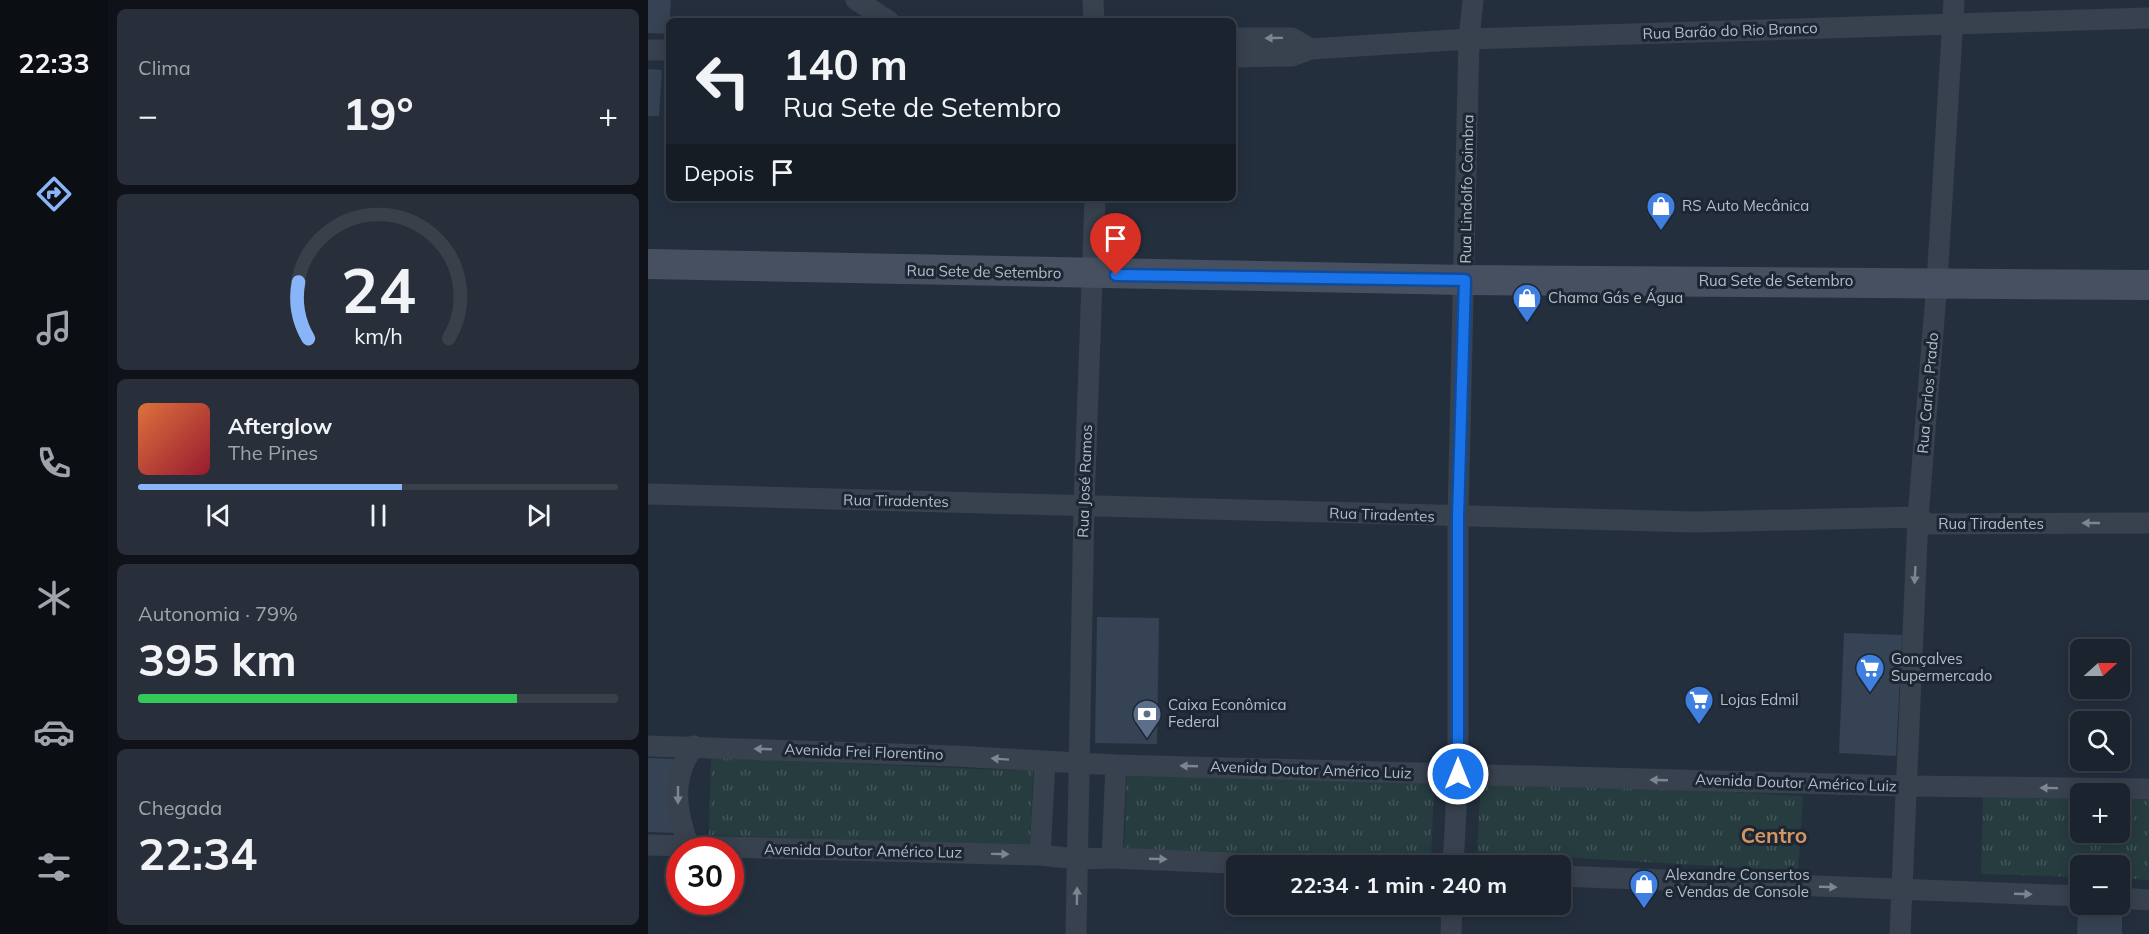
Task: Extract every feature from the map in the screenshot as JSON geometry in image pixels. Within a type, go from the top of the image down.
[{"type":"main road","name":"Rua Sete de Setembro","points":[[648,264],[1465,280],[2149,285]]},
{"type":"street","points":[[856,0],[884,18]]},
{"type":"street","points":[[1093,0],[1094,18]]},
{"type":"street","name":"Rua Lindolfo Coimbra","points":[[1454,855],[1458,774],[1458,517],[1469,39],[1473,0]]},
{"type":"street","name":"Rua Carlos Prado","points":[[1900,934],[1918,517],[1937,282],[1954,0]]},
{"type":"street","name":"Rua Barão do Rio Branco","points":[[1236,57],[1292,56],[1311,49],[1469,39],[2149,18]]},
{"type":"street","name":"Rua Barão do Rio Branco","points":[[1236,38],[1292,38],[1311,49]]},
{"type":"street","points":[[648,50],[666,50]]},
{"type":"street","name":"Rua José Ramos","points":[[1079,764],[1084,505],[1095,201]]},
{"type":"street","name":"Rua Tiradentes","points":[[648,494],[1696,522],[1918,517],[1928,524],[2149,523]]},
{"type":"street","name":"Avenida Frei Florentino","points":[[648,746],[694,746],[1079,764]]},
{"type":"street","points":[[685,837],[679,819],[678,789],[682,762],[694,746]]},
{"type":"street","points":[[1040,855],[1045,762]]},
{"type":"street","points":[[1076,934],[1079,764]]},
{"type":"street","name":"Avenida Doutor Américo Luiz","points":[[1079,764],[1906,786],[2149,789]]},
{"type":"street","points":[[1112,858],[1116,765]]},
{"type":"street","name":"Avenida Doutor Américo Luz","points":[[648,845],[666,846]]},
{"type":"street","name":"Avenida Doutor Américo Luz","points":[[744,848],[1040,855],[1078,859]]},
{"type":"street","points":[[1078,859],[1112,858],[1226,863]]},
{"type":"street","points":[[1571,876],[2070,897]]},
{"type":"street","points":[[2130,899],[2149,900]]},
{"type":"street","points":[[1451,934],[1452,915]]},
{"type":"green space","points":[[711,758],[1033,771],[1030,847],[709,835]]},
{"type":"green space","points":[[1127,772],[1434,784],[1431,855],[1252,855],[1124,850]]},
{"type":"green space","points":[[1481,778],[1803,796],[1798,871],[1571,858],[1571,855],[1477,852]]},
{"type":"green space","points":[[1983,795],[2070,798],[2070,843],[2130,843],[2130,799],[2149,800],[2149,880],[2130,879],[2130,855],[2070,855],[2070,877],[1981,874]]},
{"type":"building","points":[[648,0],[671,0],[670,18],[666,18],[666,34],[648,33]]},
{"type":"building","points":[[648,69],[662,70],[659,116],[648,116]]},
{"type":"building","points":[[1097,617],[1159,618],[1157,744],[1095,743]]},
{"type":"building","name":"Gonçalves Supermercado","points":[[1844,633],[1902,635],[1896,756],[1839,753]]},
{"type":"building","points":[[648,758],[677,759],[674,833],[648,832]]},
{"type":"building","points":[[2078,915],[2122,915],[2122,934],[2077,934]]},
{"type":"place","name":"RS Auto Mecânica","points":[[1661,232]]},
{"type":"place","name":"Chama Gás e Água","points":[[1527,324]]},
{"type":"place","name":"Gonçalves Supermercado","points":[[1870,694]]},
{"type":"place","name":"Lojas Edmil","points":[[1699,726]]},
{"type":"place","name":"Caixa Econômica Federal","points":[[1147,740]]},
{"type":"place","name":"Alexandre Consertos e Vendas de Console","points":[[1644,910]]},
{"type":"district","name":"Centro","points":[[1774,836]]},
{"type":"route","points":[[1116,275],[1465,280],[1458,517],[1458,774]]}]
